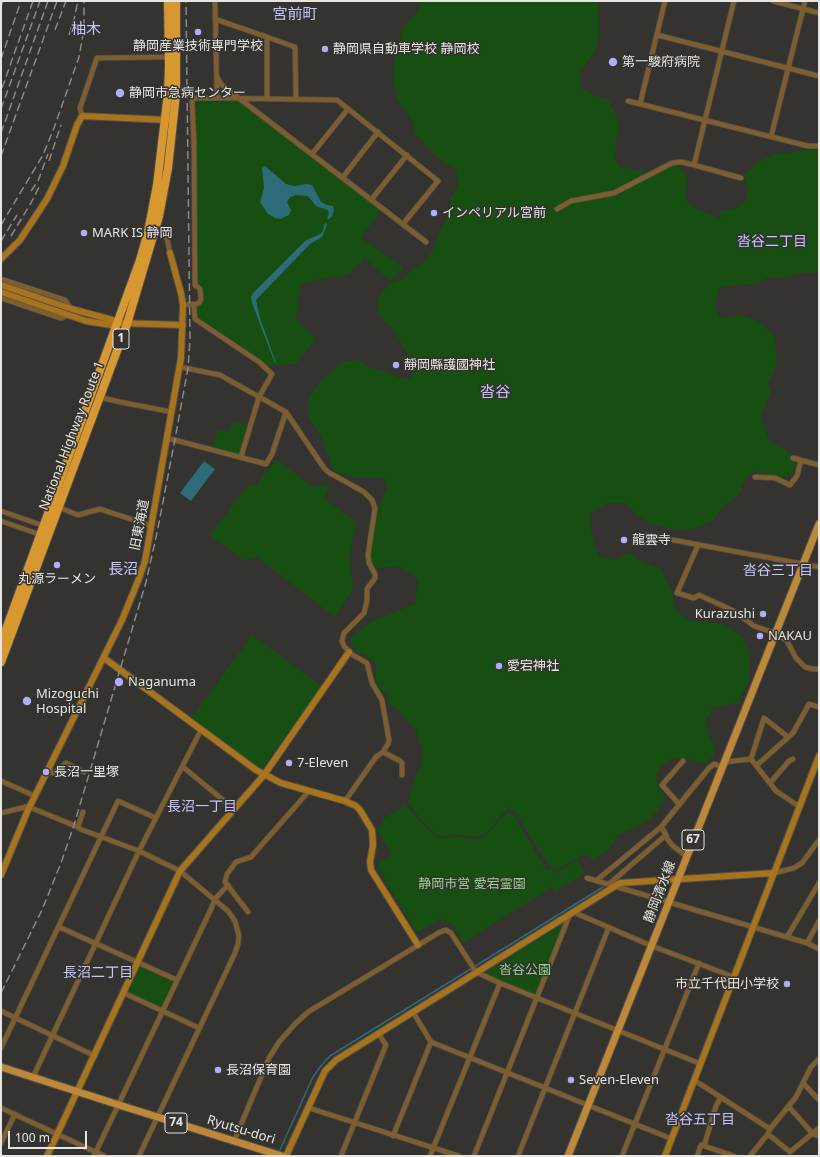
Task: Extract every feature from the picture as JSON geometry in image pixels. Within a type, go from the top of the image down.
[{"type":"highway","name":"National Highway Route 1","points":[[1,662],[44,531],[140,260],[148,232],[157,185],[168,93],[168,1]]},
{"type":"highway","name":"National Highway Route 1","points":[[1,643],[44,531],[58,507],[127,324],[154,233],[168,168],[174,121],[177,65],[176,1]]},
{"type":"main road","name":"静岡清水線","points":[[568,1156],[819,524]]},
{"type":"main road","name":"74","points":[[1,1067],[78,1092]]},
{"type":"main road","name":"Ryutsu-dori","points":[[78,1092],[234,1141],[273,1155],[282,1156]]},
{"type":"street","points":[[215,1],[217,98]]},
{"type":"street","points":[[640,104],[666,1]]},
{"type":"street","points":[[694,165],[734,1]]},
{"type":"street","points":[[773,1],[819,13]]},
{"type":"street","points":[[771,137],[805,1]]},
{"type":"street","points":[[216,19],[294,46],[296,99]]},
{"type":"street","points":[[657,35],[819,76]]},
{"type":"street","points":[[267,37],[267,99]]},
{"type":"street","points":[[1,260],[20,240],[44,205],[55,184],[77,125],[82,116],[80,108],[97,58],[169,57]]},
{"type":"street","points":[[216,76],[221,84],[426,242]]},
{"type":"street","points":[[183,305],[194,305],[199,303],[201,292],[195,285],[194,143],[192,101],[194,98],[337,100],[438,181],[403,224]]},
{"type":"street","points":[[628,101],[808,146],[819,146]]},
{"type":"street","points":[[312,154],[348,109]]},
{"type":"street","points":[[82,116],[174,121]]},
{"type":"street","points":[[343,177],[378,132]]},
{"type":"street","points":[[372,200],[407,155]]},
{"type":"street","points":[[557,209],[571,201],[614,193],[672,163],[681,162],[741,178]]},
{"type":"street","name":"旧東海道","points":[[1,873],[30,806],[122,620],[145,561],[180,367],[184,325],[181,293],[167,238],[164,235],[154,233]]},
{"type":"street","points":[[1,279],[65,300],[70,312]]},
{"type":"street","points":[[1,285],[70,312]]},
{"type":"street","points":[[1,292],[70,312],[113,320],[118,323],[184,325]]},
{"type":"street","points":[[1,298],[60,318],[70,312]]},
{"type":"street","points":[[194,305],[195,319],[260,362],[272,374],[259,397],[241,457]]},
{"type":"street","points":[[180,367],[220,376],[286,412],[324,468],[328,472],[364,492],[372,500],[375,508],[368,555],[369,563],[375,574],[375,578],[367,589],[367,602],[364,613],[344,633],[342,637],[344,646],[349,652],[366,663],[372,683],[382,700],[389,740],[383,752],[376,757],[345,801]]},
{"type":"street","points":[[99,397],[172,412]]},
{"type":"street","points":[[168,438],[266,464],[272,454],[286,412]]},
{"type":"street","points":[[793,458],[819,465]]},
{"type":"street","points":[[755,476],[775,478],[790,484],[797,476],[801,460]]},
{"type":"street","points":[[58,507],[78,515],[100,509],[152,526]]},
{"type":"street","points":[[1,511],[44,531]]},
{"type":"street","points":[[1,521],[44,531]]},
{"type":"street","points":[[646,535],[819,567]]},
{"type":"street","points":[[698,545],[677,593],[694,598],[699,595],[734,611],[754,626],[775,633],[787,642],[796,658],[805,667],[819,669]]},
{"type":"street","points":[[48,1156],[180,871],[264,775],[349,652]]},
{"type":"street","points":[[104,658],[240,760],[264,775],[281,783],[345,801],[356,806],[369,824],[373,836],[370,862],[371,870],[418,945]]},
{"type":"street","points":[[757,765],[793,732],[810,704],[819,708]]},
{"type":"street","points":[[751,759],[764,718],[788,737]]},
{"type":"street","points":[[33,1077],[139,851],[201,730]]},
{"type":"street","points":[[383,752],[402,763],[402,775]]},
{"type":"street","points":[[665,1156],[819,756]]},
{"type":"street","points":[[597,880],[661,827],[708,768],[714,764],[724,765],[751,759]]},
{"type":"street","points":[[751,759],[776,791],[800,807]]},
{"type":"street","points":[[770,783],[789,761],[793,760]]},
{"type":"street","points":[[680,804],[662,785],[683,761]]},
{"type":"street","points":[[47,771],[54,773],[66,763],[84,772]]},
{"type":"street","points":[[183,767],[234,809]]},
{"type":"street","points":[[1,781],[35,796]]},
{"type":"street","points":[[248,912],[228,886],[225,879],[236,862],[251,857],[308,791]]},
{"type":"street","points":[[1,1048],[118,801],[156,818]]},
{"type":"street","points":[[1,813],[30,806],[85,831],[139,851],[180,871],[216,899],[231,915],[237,928],[239,936],[235,953],[139,1156]]},
{"type":"street","points":[[78,827],[83,812]]},
{"type":"street","points":[[661,827],[672,846],[686,856]]},
{"type":"street","points":[[609,884],[666,835]]},
{"type":"street","points":[[286,1156],[325,1071],[336,1060],[476,971],[620,883],[774,873],[794,868],[802,863],[819,840]]},
{"type":"street","points":[[587,878],[670,901],[807,943],[819,949]]},
{"type":"street","points":[[787,937],[819,883]]},
{"type":"street","points":[[95,1154],[216,899],[228,886]]},
{"type":"street","points":[[571,913],[734,978]]},
{"type":"street","points":[[474,1156],[571,913]]},
{"type":"street","points":[[807,943],[819,921]]},
{"type":"street","points":[[59,927],[138,964],[177,980]]},
{"type":"street","points":[[518,1156],[609,927]]},
{"type":"street","points":[[234,1141],[269,1058],[296,1023],[308,1012],[418,945],[446,930],[451,934],[476,971],[500,983],[701,1064]]},
{"type":"street","points":[[622,1156],[699,964]]},
{"type":"street","points":[[430,1156],[500,983]]},
{"type":"street","points":[[124,993],[199,1028]]},
{"type":"street","points":[[1,1011],[95,1056]]},
{"type":"street","points":[[413,1012],[431,1042],[672,1139]]},
{"type":"street","points":[[341,1156],[386,1045],[378,1033]]},
{"type":"street","points":[[393,1136],[431,1042]]},
{"type":"street","points":[[750,1156],[796,1098],[811,1067],[819,1059]]},
{"type":"street","points":[[694,1080],[769,1131],[790,1152],[819,1128]]},
{"type":"street","points":[[803,1082],[819,1100]]},
{"type":"street","points":[[704,1146],[716,1106],[721,1097]]},
{"type":"street","points":[[789,1107],[813,1134],[819,1136]]},
{"type":"street","points":[[1,1108],[95,1154],[104,1156]]},
{"type":"street","points":[[309,1108],[459,1156]]},
{"type":"street","points":[[1,1143],[14,1114]]},
{"type":"street","points":[[697,1156],[700,1145],[734,1156]]},
{"type":"green space","points":[[423,1],[597,1],[599,36],[596,51],[579,73],[581,87],[592,95],[608,99],[615,112],[619,127],[615,158],[620,167],[649,172],[659,171],[668,166],[676,165],[688,178],[685,194],[689,205],[721,219],[720,210],[733,209],[745,202],[748,189],[743,176],[760,161],[773,155],[819,148],[819,273],[800,273],[788,277],[768,278],[755,284],[734,285],[719,288],[715,309],[721,318],[743,315],[761,323],[775,337],[777,364],[768,383],[771,391],[761,417],[769,440],[775,445],[783,448],[796,461],[792,475],[777,478],[754,471],[745,480],[738,496],[726,504],[712,521],[694,529],[677,530],[661,527],[647,522],[624,503],[607,503],[590,514],[594,543],[599,556],[614,560],[629,553],[642,562],[661,569],[673,594],[675,609],[687,620],[723,624],[741,636],[749,653],[749,680],[738,703],[712,708],[705,723],[708,734],[715,748],[713,756],[707,763],[685,758],[674,758],[661,765],[656,778],[665,796],[657,812],[643,824],[617,835],[612,846],[594,860],[584,854],[556,871],[547,863],[515,812],[508,807],[487,833],[478,837],[466,835],[437,836],[419,817],[408,801],[417,771],[422,764],[422,749],[415,728],[398,710],[390,705],[387,695],[380,689],[375,676],[376,664],[364,654],[355,652],[351,637],[370,622],[415,604],[418,583],[414,576],[398,566],[380,568],[369,563],[374,518],[387,488],[385,478],[353,477],[334,471],[319,431],[309,420],[308,399],[325,376],[345,361],[358,360],[371,368],[400,378],[409,379],[414,372],[410,359],[395,332],[379,315],[377,300],[388,285],[405,277],[426,260],[433,250],[440,230],[448,217],[451,198],[458,185],[456,169],[439,159],[416,135],[412,121],[398,101],[392,76],[395,55],[404,25],[414,16]]},
{"type":"green space","points":[[196,101],[241,102],[381,210],[361,238],[404,268],[390,281],[365,258],[349,274],[301,283],[296,319],[316,339],[296,364],[268,366],[198,317]]},
{"type":"green space","points":[[232,422],[248,425],[240,453],[237,454],[214,448],[213,446],[218,429],[229,432]]},
{"type":"green space","points":[[276,459],[311,485],[317,487],[325,485],[330,488],[323,498],[356,522],[350,555],[353,590],[335,617],[257,557],[244,560],[210,535],[248,485],[256,485]]},
{"type":"green space","points":[[252,635],[322,686],[261,770],[191,719]]},
{"type":"green space","name":"静岡市営 愛宕霊園","points":[[405,805],[437,838],[461,837],[476,839],[485,836],[502,817],[511,811],[547,871],[551,868],[555,874],[577,860],[585,873],[555,891],[552,887],[463,943],[451,923],[440,919],[419,931],[416,931],[378,869],[379,862],[392,854],[376,829],[383,824],[383,819]]},
{"type":"green space","name":"沓谷公園","points":[[560,926],[562,927],[536,995],[487,975],[487,971]]},
{"type":"green space","points":[[141,967],[172,981],[173,984],[163,1005],[160,1007],[129,992],[128,990],[139,968]]},
{"type":"water","points":[[265,166],[286,184],[295,186],[306,184],[312,185],[321,202],[333,206],[334,210],[332,216],[327,219],[329,214],[328,210],[316,206],[308,196],[297,195],[290,197],[287,202],[291,210],[289,215],[280,219],[268,214],[260,202],[264,188],[262,168]]},
{"type":"water","points":[[325,223],[327,224],[322,237],[310,244],[256,300],[260,318],[275,363],[251,297],[253,293],[305,241],[322,233]]},
{"type":"water","points":[[204,461],[215,469],[191,501],[180,493]]},
{"type":"waterway","points":[[279,1152],[313,1077],[330,1056],[603,887]]},
{"type":"railway","points":[[1,6],[3,1]]},
{"type":"railway","points":[[1,59],[21,1]]},
{"type":"railway","points":[[2,88],[33,1]]},
{"type":"railway","points":[[1,109],[40,1]]},
{"type":"railway","points":[[1,133],[48,1]]},
{"type":"railway","points":[[1,156],[57,1]]},
{"type":"railway","points":[[55,30],[66,1]]},
{"type":"railway","points":[[69,35],[78,1]]},
{"type":"railway","points":[[1,225],[43,155],[54,128],[79,57],[84,29],[84,1]]},
{"type":"railway","points":[[1,993],[42,910],[61,863],[74,825],[146,582],[175,439],[188,368],[190,340],[186,1]]},
{"type":"railway","points":[[49,161],[61,125]]},
{"type":"railway","points":[[31,191],[38,181],[48,154]]},
{"type":"railway","points":[[11,236],[40,185]]},
{"type":"railway","points":[[1,241],[17,215]]},
{"type":"place","name":"静岡産業技術専門学校","points":[[198,32]]},
{"type":"place","name":"静岡県自動車学校 静岡校","points":[[325,49]]},
{"type":"place","name":"第一駿府病院","points":[[613,62]]},
{"type":"place","name":"静岡市急病センター","points":[[120,93]]},
{"type":"place","name":"インペリアル宮前","points":[[434,213]]},
{"type":"place","name":"MARK IS 静岡","points":[[84,233]]},
{"type":"place","name":"靜岡縣護國神社","points":[[396,365]]},
{"type":"place","name":"龍雲寺","points":[[624,540]]},
{"type":"place","name":"丸源ラーメン","points":[[57,565]]},
{"type":"place","name":"Kurazushi","points":[[763,614]]},
{"type":"place","name":"NAKAU","points":[[760,636]]},
{"type":"place","name":"愛宕神社","points":[[499,666]]},
{"type":"place","name":"Naganuma","points":[[119,682]]},
{"type":"place","name":"Mizoguchi Hospital","points":[[27,701]]},
{"type":"place","name":"7-Eleven","points":[[289,763]]},
{"type":"place","name":"長沼一里塚","points":[[46,772]]},
{"type":"place","name":"市立千代田小学校","points":[[787,984]]},
{"type":"place","name":"長沼保育園","points":[[218,1070]]},
{"type":"place","name":"Seven-Eleven","points":[[571,1080]]},
{"type":"district","name":"宮前町","points":[[295,15]]},
{"type":"district","name":"柚木","points":[[86,30]]},
{"type":"district","name":"沓谷二丁目","points":[[772,242]]},
{"type":"district","name":"沓谷","points":[[495,393]]},
{"type":"district","name":"長沼","points":[[123,570]]},
{"type":"district","name":"沓谷三丁目","points":[[778,571]]},
{"type":"district","name":"長沼一丁目","points":[[202,807]]},
{"type":"district","name":"長沼二丁目","points":[[98,973]]},
{"type":"district","name":"沓谷五丁目","points":[[700,1120]]}]
